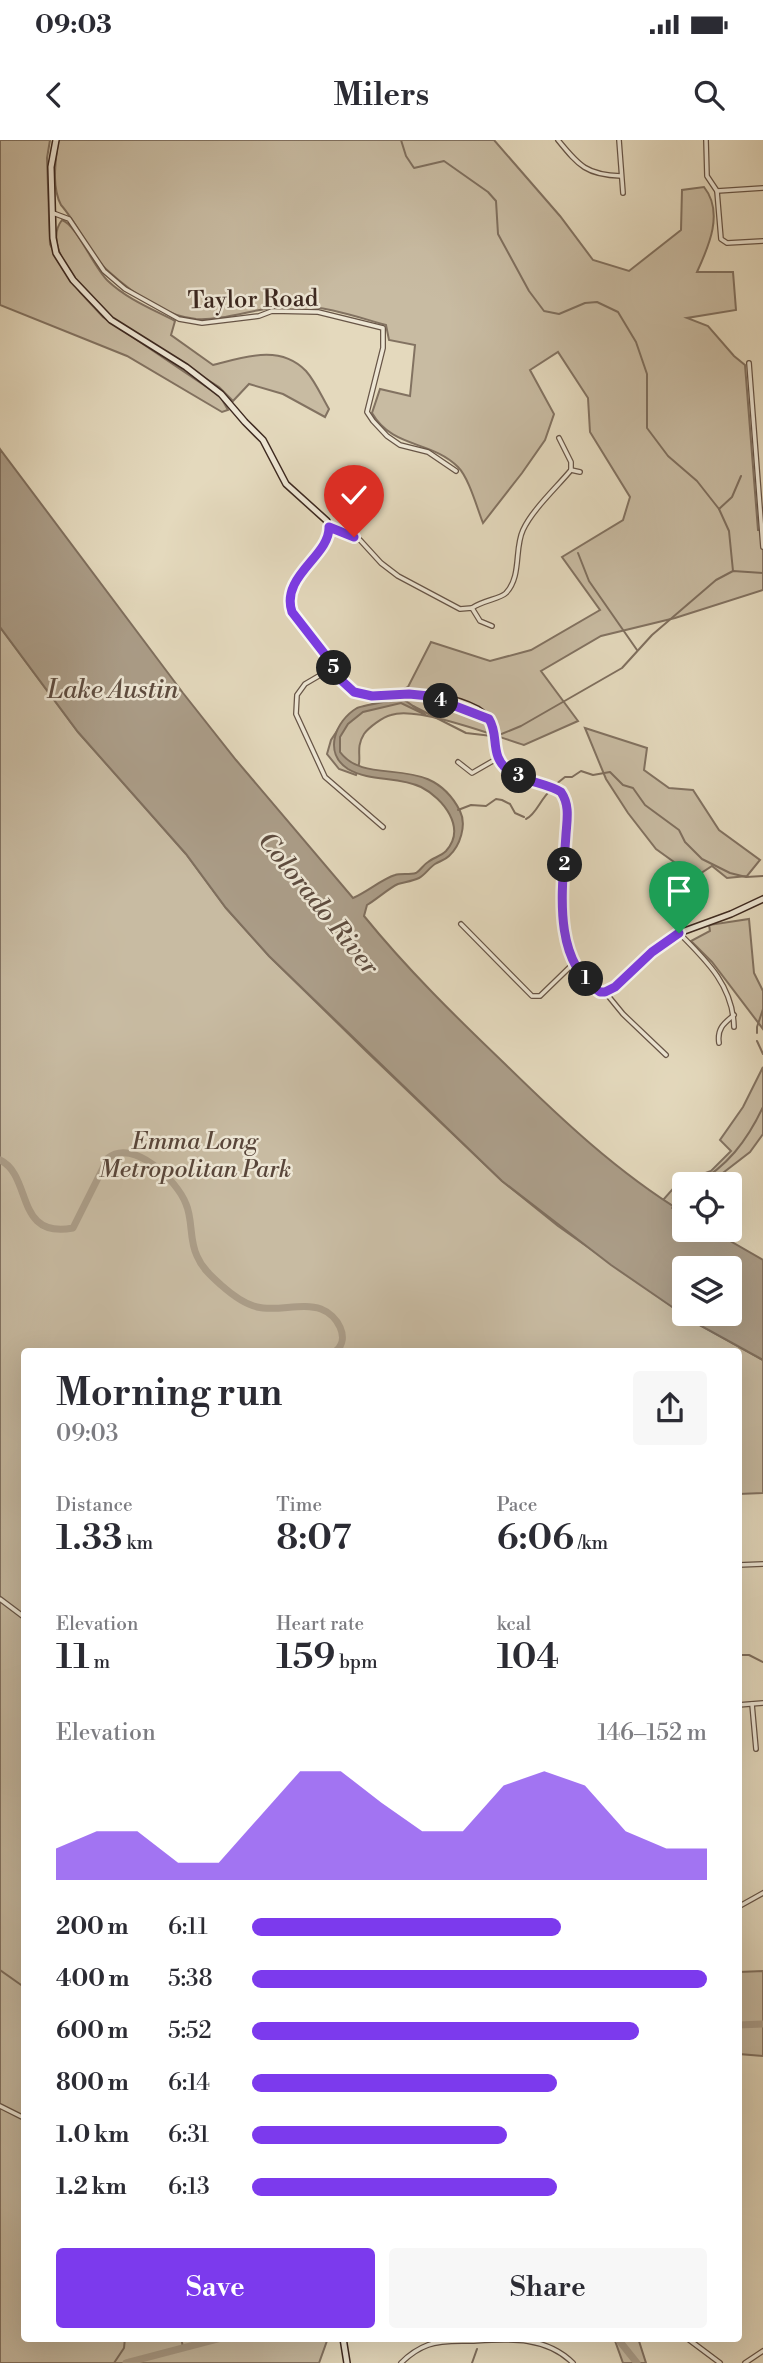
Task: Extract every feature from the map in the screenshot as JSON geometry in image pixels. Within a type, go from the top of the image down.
[{"type":"street","points":[[55,140],[51,167],[53,238],[56,253],[85,295],[111,320],[221,394],[263,440],[286,484],[324,518],[329,527],[360,540],[387,569],[398,576],[460,609],[472,608],[484,600],[496,598],[508,591],[515,576],[523,529],[571,470],[571,462],[559,438]]},
{"type":"street","points":[[558,140],[576,162],[586,169],[604,175],[621,176]]},
{"type":"street","points":[[619,140],[623,193]]},
{"type":"street","points":[[706,140],[708,176],[717,191],[721,239],[723,242],[763,241]]},
{"type":"street","points":[[717,191],[763,188]]},
{"type":"street","name":"Taylor Road","points":[[53,213],[69,219],[104,271],[125,289],[179,320],[202,323],[259,316],[272,311],[317,312],[383,328],[383,348],[367,412],[387,436],[400,446],[428,452],[456,471]]},
{"type":"street","points":[[749,363],[763,547]]},
{"type":"street","points":[[571,470],[580,472]]},
{"type":"street","points":[[329,527],[326,540],[292,591],[290,606],[296,620],[347,687],[363,695],[429,696],[489,719],[495,732],[498,758],[504,766],[518,776],[557,789],[567,802],[565,919],[568,949],[574,963],[590,984],[600,992],[605,992],[615,987],[652,952],[679,933],[763,899]]},
{"type":"street","points":[[472,608],[480,621],[492,626]]},
{"type":"street","points":[[334,667],[305,684],[297,695],[296,714],[325,777],[383,827]]},
{"type":"street","points":[[458,762],[472,773],[498,758]]},
{"type":"street","points":[[461,924],[532,996],[540,996],[574,963]]},
{"type":"street","points":[[679,933],[712,970],[734,1007],[734,1027]]},
{"type":"street","points":[[605,992],[623,1014],[666,1055]]},
{"type":"street","points":[[719,1044],[718,1034],[723,1024],[734,1015]]},
{"type":"street","points":[[742,1565],[763,1564]]},
{"type":"street","points":[[0,1600],[21,1615]]},
{"type":"street","points":[[742,1705],[763,1703]]},
{"type":"street","points":[[752,1704],[755,1749]]},
{"type":"street","points":[[742,1905],[763,1893]]},
{"type":"street","points":[[0,2106],[21,2116]]},
{"type":"street","points":[[343,2342],[346,2363]]},
{"type":"street","points":[[401,2363],[412,2352],[437,2342]]},
{"type":"street","points":[[534,2342],[558,2351],[573,2363]]},
{"type":"street","points":[[692,2342],[720,2363]]},
{"type":"street","points":[[745,2363],[763,2351]]},
{"type":"green space","points":[[0,140],[50,140],[47,158],[50,244],[57,259],[80,292],[103,317],[220,396],[228,410],[222,412],[127,356],[0,305]]},
{"type":"green space","points":[[58,140],[494,140],[560,216],[593,260],[629,271],[681,230],[682,190],[704,187],[710,197],[714,218],[710,240],[697,272],[733,272],[736,310],[687,318],[708,326],[745,365],[758,530],[763,530],[763,590],[675,618],[601,636],[541,671],[578,721],[524,745],[457,723],[403,713],[384,718],[364,734],[356,775],[339,769],[327,754],[331,740],[341,725],[362,709],[408,687],[431,642],[490,661],[531,650],[600,610],[562,557],[623,520],[630,497],[590,432],[588,398],[558,352],[530,370],[554,414],[545,440],[483,523],[469,486],[458,467],[436,452],[391,433],[372,413],[380,389],[410,396],[415,345],[389,340],[386,325],[319,308],[284,306],[220,318],[196,319],[160,308],[126,286],[101,264],[61,205],[55,181]]},
{"type":"green space","points":[[62,220],[68,223],[108,281],[131,298],[175,321],[171,335],[213,365],[262,355],[274,355],[296,363],[309,375],[329,409],[325,417],[283,394],[249,384],[233,401],[219,387],[115,320],[82,289],[63,260],[57,245],[57,232]]},
{"type":"green space","name":"Emma Long Metropolitan Park","points":[[0,627],[78,732],[186,854],[226,908],[269,956],[367,1052],[502,1181],[558,1226],[672,1306],[672,1326],[701,1326],[741,1348],[21,1348],[21,2342],[327,2342],[319,2363],[0,2363]]},
{"type":"green space","points":[[585,728],[647,748],[644,770],[669,788],[693,790],[719,830],[760,860],[747,876],[727,878],[712,866],[695,877],[656,849],[606,779]]},
{"type":"green space","points":[[749,919],[754,973],[763,991],[763,1029],[712,962],[691,941],[710,931],[709,925]]},
{"type":"green space","points":[[763,1067],[763,1134],[750,1152],[724,1172],[708,1172],[731,1151],[720,1140],[743,1107]]},
{"type":"green space","points":[[672,1190],[672,1206],[663,1200]]},
{"type":"green space","name":"Emma Long Metropolitan Park","points":[[742,1348],[763,1360],[763,1493],[742,1494]]},
{"type":"green space","points":[[763,1971],[763,2056],[742,2054],[742,1972]]},
{"type":"green space","points":[[615,2342],[639,2342],[646,2363],[623,2363]]},
{"type":"water","name":"Lake Austin","points":[[0,449],[183,693],[353,898],[397,874],[416,873],[426,863],[446,851],[454,833],[450,814],[437,798],[421,787],[357,773],[340,762],[334,746],[338,729],[357,708],[394,700],[403,699],[426,715],[401,703],[363,712],[348,724],[340,737],[340,752],[352,763],[366,768],[416,775],[432,781],[447,792],[460,811],[463,823],[456,847],[449,856],[419,878],[398,884],[367,905],[364,916],[432,992],[546,1104],[612,1162],[672,1205],[672,1242],[732,1242],[763,1260],[763,1360],[701,1326],[742,1326],[742,1256],[672,1256],[672,1307],[611,1265],[502,1181],[269,956],[226,908],[186,854],[78,732],[0,627]]},
{"type":"waterway","points":[[401,140],[406,156],[414,168],[444,161],[488,192],[496,201],[498,234],[529,291],[544,311],[559,314],[585,303],[597,302],[618,312],[636,342],[647,374],[647,428],[668,456],[697,481],[719,509],[729,531],[733,571]]},
{"type":"waterway","points":[[719,509],[732,497],[741,476]]},
{"type":"waterway","points":[[578,553],[589,581],[637,650]]},
{"type":"waterway","points":[[499,735],[521,726],[622,668],[652,635],[716,580],[733,571],[763,573]]},
{"type":"waterway","points":[[413,706],[466,733],[492,736]]},
{"type":"waterway","points":[[555,785],[565,777],[572,777],[581,771],[593,775],[610,772],[623,785],[633,788],[645,805],[679,830],[685,842],[702,859],[730,873],[746,877],[763,876]]},
{"type":"waterway","points":[[526,819],[550,791]]},
{"type":"waterway","points":[[458,810],[471,805],[486,806],[496,799],[510,804],[515,813],[524,817]]},
{"type":"waterway","points":[[757,1033],[763,1009]]},
{"type":"waterway","points":[[757,1041],[763,1054]]},
{"type":"waterway","points":[[714,1172],[735,1152],[763,1107]]},
{"type":"waterway","points":[[0,1160],[10,1168],[17,1179],[33,1216],[41,1224],[54,1229],[73,1228],[108,1158],[118,1153],[141,1157],[164,1174],[181,1194],[188,1210],[195,1250],[210,1275],[233,1295],[252,1306],[314,1307],[327,1312],[340,1327],[342,1340],[338,1348]]},
{"type":"waterway","points":[[742,1655],[749,1655],[763,1662]]},
{"type":"waterway","points":[[0,1970],[21,1985]]},
{"type":"waterway","points":[[742,2025],[763,2024]]},
{"type":"waterway","points":[[114,2363],[124,2348],[125,2342]]},
{"type":"waterway","points":[[182,2342],[183,2347]]},
{"type":"waterway","points":[[126,2363],[206,2342]]},
{"type":"waterway","points":[[620,2342],[637,2363]]},
{"type":"waterway","points":[[472,2363],[477,2349]]},
{"type":"route","points":[[354,537],[329,527],[326,540],[303,570],[292,591],[290,606],[296,620],[327,657],[341,680],[354,692],[372,696],[429,696],[489,719],[495,732],[499,760],[504,766],[518,776],[561,792],[567,802],[565,932],[570,955],[583,976],[600,992],[610,990],[652,952],[679,933]]},
{"type":"water label","name":"Colorado River","points":[[319,903]]}]
